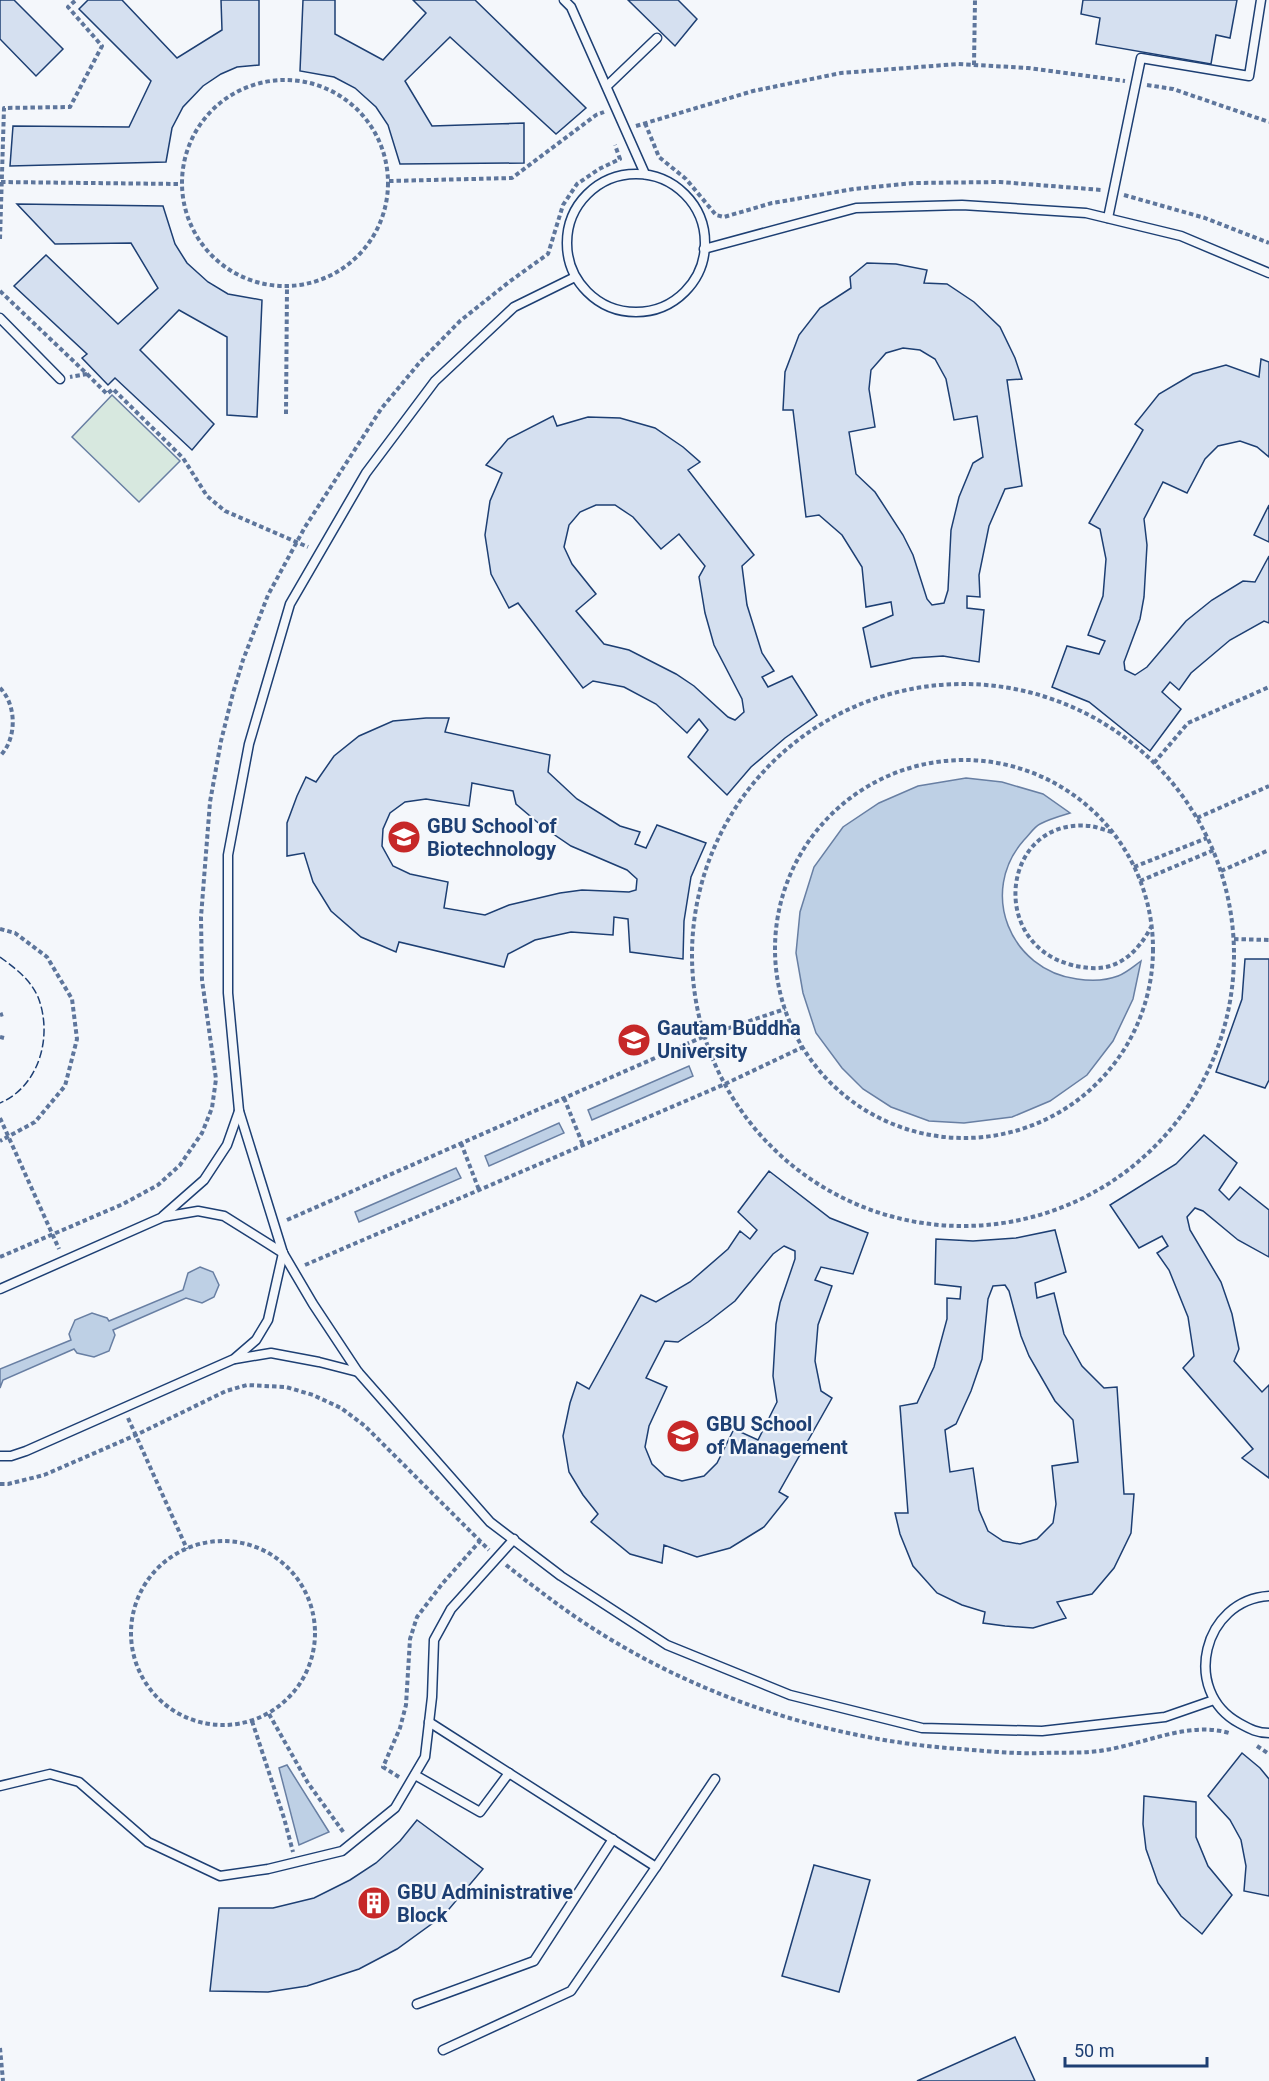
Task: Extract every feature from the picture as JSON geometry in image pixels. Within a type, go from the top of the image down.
[{"type":"lane","points":[[564,0],[571,6],[645,174]]},
{"type":"lane","points":[[1108,218],[1141,58],[1249,76],[1261,0]]},
{"type":"lane","points":[[607,86],[657,38]]},
{"type":"lane","points":[[627,173],[645,174],[654,175],[676,185],[697,208],[705,230],[704,261],[691,286],[671,304],[648,312],[617,310],[587,294],[574,277],[566,255],[568,224],[581,198],[601,182],[627,173]]},
{"type":"lane","points":[[704,249],[856,208],[962,205],[1086,213],[1181,236],[1269,273]]},
{"type":"lane","points":[[574,277],[514,307],[435,381],[366,473],[290,604],[249,744],[228,855],[228,993],[239,1111],[284,1253],[313,1304],[358,1372],[490,1521],[561,1576],[667,1645],[790,1695],[922,1728],[1042,1731],[1165,1716],[1214,1700]]},
{"type":"lane","points":[[0,318],[60,379]]},
{"type":"lane","points":[[163,1216],[204,1180],[228,1145],[239,1111]]},
{"type":"lane","points":[[0,1289],[163,1216],[198,1210],[224,1216],[284,1253]]},
{"type":"lane","points":[[234,1359],[256,1340],[268,1320],[284,1253]]},
{"type":"lane","points":[[0,1456],[11,1456],[26,1451],[234,1359],[271,1353],[358,1372]]},
{"type":"lane","points":[[0,1786],[50,1774],[79,1782],[148,1842],[220,1876],[342,1851],[395,1809],[425,1757],[434,1640],[451,1609],[514,1539]]},
{"type":"lane","points":[[1269,1596],[1240,1604],[1221,1620],[1207,1646],[1206,1677],[1214,1700],[1227,1716],[1256,1733],[1269,1733]]},
{"type":"lane","points":[[429,1722],[656,1867]]},
{"type":"lane","points":[[415,1775],[480,1812],[509,1773]]},
{"type":"lane","points":[[443,2050],[571,1991],[715,1779]]},
{"type":"lane","points":[[417,2004],[534,1961],[613,1839]]},
{"type":"path","points":[[0,239],[4,108],[70,107],[102,46],[68,7],[76,0]]},
{"type":"path","points":[[974,65],[975,0]]},
{"type":"path","points":[[0,1257],[123,1204],[158,1185],[180,1165],[202,1133],[212,1108],[216,1078],[201,959],[202,905],[210,802],[221,741],[243,660],[268,595],[296,542],[381,409],[420,362],[460,321],[508,282],[548,254],[562,205],[577,184],[599,169],[620,159],[612,134],[753,91],[841,73],[958,64],[1028,68],[1173,89],[1269,122]]},
{"type":"path","points":[[284,79],[324,86],[358,108],[380,140],[389,181],[382,221],[360,255],[322,280],[286,287],[244,279],[212,257],[190,226],[180,184],[187,146],[210,111],[244,87],[284,79]]},
{"type":"path","points":[[389,181],[512,178],[596,115],[616,107]]},
{"type":"path","points":[[1,182],[180,184]]},
{"type":"path","points":[[286,287],[286,414]]},
{"type":"path","points":[[0,291],[107,394],[113,389],[183,458],[207,496],[225,511],[320,553]]},
{"type":"path","points":[[60,379],[87,375]]},
{"type":"path","points":[[963,684],[1021,690],[1061,702],[1110,727],[1154,763],[1192,808],[1214,850],[1231,908],[1235,958],[1229,1012],[1211,1068],[1185,1111],[1151,1150],[1110,1183],[1054,1210],[1013,1221],[950,1225],[905,1219],[853,1202],[812,1180],[774,1149],[734,1101],[712,1060],[696,1009],[691,956],[697,897],[711,852],[738,802],[775,759],[816,726],[866,702],[909,689],[963,684]]},
{"type":"path","points":[[1154,763],[1188,723],[1269,687]]},
{"type":"path","points":[[0,688],[12,712],[12,732],[0,756]]},
{"type":"path","points":[[962,760],[988,762],[1032,773],[1066,790],[1090,808],[1112,832],[1118,838],[1134,867],[1149,904],[1154,945],[1152,976],[1142,1017],[1126,1047],[1100,1081],[1071,1105],[1042,1121],[1008,1133],[980,1137],[937,1136],[896,1125],[865,1110],[835,1087],[813,1064],[791,1026],[781,997],[775,960],[776,930],[787,882],[804,849],[831,815],[860,791],[910,768],[962,760]]},
{"type":"path","points":[[1197,818],[1269,786]]},
{"type":"path","points":[[1112,832],[1089,826],[1065,828],[1044,836],[1030,849],[1019,867],[1015,892],[1019,919],[1030,940],[1047,955],[1075,967],[1098,969],[1125,960],[1143,944],[1152,927]]},
{"type":"path","points":[[1134,867],[1207,838]]},
{"type":"path","points":[[1140,881],[1214,850]]},
{"type":"path","points":[[1221,871],[1269,850]]},
{"type":"path","points":[[0,929],[15,933],[47,957],[72,999],[77,1039],[64,1086],[35,1122],[0,1141]]},
{"type":"path","points":[[1234,939],[1269,940]]},
{"type":"path","points":[[275,1225],[705,1036],[785,1009]]},
{"type":"path","points":[[293,1270],[725,1084],[803,1047]]},
{"type":"path","points":[[564,1098],[583,1145]]},
{"type":"path","points":[[0,1118],[64,1260]]},
{"type":"path","points":[[461,1143],[479,1190]]},
{"type":"path","points":[[124,1408],[187,1549]]},
{"type":"path","points":[[237,1541],[273,1554],[299,1577],[315,1612],[316,1649],[303,1683],[275,1711],[245,1724],[208,1725],[174,1712],[148,1689],[132,1654],[131,1618],[144,1584],[168,1557],[187,1549],[202,1542],[237,1541]]},
{"type":"path","points":[[269,1714],[308,1783],[352,1844]]},
{"type":"path","points":[[252,1721],[284,1818],[295,1862]]},
{"type":"path","points":[[0,2048],[3,2081]]},
{"type":"shaded area","points":[[112,395],[180,461],[139,502],[72,437]]},
{"type":"water","points":[[966,778],[1002,782],[1043,794],[1070,813],[1051,819],[1034,829],[1010,861],[1003,882],[1003,904],[1008,926],[1019,945],[1034,961],[1054,973],[1077,979],[1098,980],[1113,978],[1141,961],[1133,999],[1113,1041],[1087,1075],[1050,1101],[1012,1117],[964,1123],[929,1121],[891,1107],[863,1089],[842,1068],[816,1033],[803,993],[796,953],[800,912],[814,867],[843,827],[879,803],[918,786]]},
{"type":"water","points":[[689,1066],[693,1076],[592,1120],[588,1110]]},
{"type":"water","points":[[559,1123],[564,1133],[489,1166],[485,1156]]},
{"type":"water","points":[[456,1168],[461,1178],[359,1222],[355,1212]]},
{"type":"water","points":[[200,1267],[213,1272],[219,1285],[214,1297],[202,1303],[186,1298],[113,1330],[115,1335],[109,1351],[94,1357],[77,1353],[74,1349],[3,1380],[0,1388],[0,1369],[71,1340],[69,1334],[75,1320],[92,1313],[107,1318],[109,1321],[183,1290],[188,1273]]},
{"type":"water","points":[[287,1765],[329,1832],[299,1845],[279,1768]]},
{"type":"building","points":[[0,0],[14,0],[63,49],[36,76],[0,39]]},
{"type":"building","points":[[88,0],[122,0],[177,58],[222,30],[221,0],[259,0],[259,65],[237,67],[203,86],[183,107],[172,128],[166,162],[10,166],[13,126],[129,127],[151,81],[79,9]]},
{"type":"building","points":[[303,0],[335,0],[335,34],[383,60],[426,13],[413,0],[475,0],[586,108],[556,134],[450,37],[405,81],[432,126],[524,123],[524,163],[400,164],[388,125],[376,107],[355,88],[334,77],[300,71]]},
{"type":"building","points":[[628,0],[678,0],[697,19],[675,46]]},
{"type":"building","points":[[1083,0],[1237,0],[1230,38],[1216,35],[1211,64],[1096,44],[1100,18],[1081,14]]},
{"type":"building","points":[[17,204],[163,206],[175,244],[187,263],[208,282],[228,294],[262,300],[257,417],[227,415],[227,337],[179,310],[140,350],[214,424],[192,450],[115,378],[108,385],[82,358],[87,354],[14,286],[46,255],[118,324],[158,288],[131,243],[55,244]]},
{"type":"building","points":[[867,263],[896,264],[927,270],[924,283],[947,284],[974,302],[1000,327],[1015,358],[1022,379],[1007,380],[1022,486],[1005,489],[989,526],[979,575],[980,597],[967,596],[967,608],[984,610],[979,662],[943,656],[913,658],[871,667],[863,628],[893,615],[891,602],[866,607],[862,567],[842,535],[819,515],[806,517],[793,410],[783,410],[785,372],[799,335],[820,308],[851,288],[850,277]],"holes":[[[903,348],[920,350],[935,359],[946,379],[954,420],[977,416],[983,457],[973,463],[959,497],[951,530],[948,590],[944,603],[932,605],[927,599],[913,555],[903,535],[875,492],[856,474],[849,432],[875,427],[869,389],[871,370],[886,353]]]},
{"type":"building","points":[[1261,359],[1269,362],[1269,457],[1257,447],[1240,441],[1218,446],[1205,459],[1187,493],[1163,482],[1144,519],[1147,545],[1144,597],[1140,619],[1124,662],[1125,670],[1135,675],[1147,667],[1186,621],[1212,600],[1243,581],[1255,582],[1269,556],[1269,623],[1264,621],[1230,640],[1191,673],[1179,690],[1170,682],[1162,692],[1181,709],[1150,751],[1089,702],[1052,687],[1067,646],[1099,654],[1105,641],[1088,635],[1103,596],[1106,559],[1100,529],[1089,523],[1143,430],[1135,424],[1159,394],[1193,374],[1226,365],[1259,377]]},
{"type":"building","points":[[553,416],[557,426],[588,417],[620,418],[655,428],[700,462],[688,470],[754,555],[742,566],[747,605],[762,653],[774,671],[762,677],[768,687],[792,676],[817,715],[751,767],[727,795],[688,757],[708,730],[699,719],[687,733],[656,704],[624,687],[593,681],[583,688],[518,603],[509,608],[491,574],[485,535],[490,501],[502,473],[486,465],[508,439]],"holes":[[[596,505],[615,505],[633,517],[661,549],[679,534],[705,566],[699,577],[705,613],[714,645],[742,699],[744,712],[735,720],[728,717],[694,686],[676,674],[629,650],[604,644],[576,611],[596,594],[572,564],[564,547],[569,525],[580,512]]]},
{"type":"building","points":[[1269,505],[1269,542],[1254,535]]},
{"type":"building","points":[[449,718],[445,732],[550,755],[548,772],[577,799],[620,826],[640,832],[635,844],[646,848],[657,825],[706,843],[691,877],[684,921],[683,959],[630,952],[628,919],[614,917],[613,935],[571,932],[535,940],[508,954],[504,967],[399,942],[396,952],[361,937],[331,911],[313,882],[304,853],[287,856],[287,823],[306,777],[316,782],[334,756],[359,736],[393,721]],"holes":[[[472,783],[513,791],[516,804],[543,827],[571,846],[627,870],[637,879],[636,890],[629,892],[582,890],[560,893],[509,905],[485,915],[444,908],[448,882],[410,874],[393,866],[382,846],[383,829],[390,813],[405,802],[426,799],[469,806]]]},
{"type":"building","points":[[1245,959],[1269,959],[1269,1080],[1265,1088],[1216,1072],[1242,999]]},
{"type":"building","points":[[1204,1135],[1237,1163],[1219,1190],[1229,1200],[1240,1187],[1269,1210],[1269,1257],[1238,1240],[1203,1211],[1195,1208],[1187,1217],[1190,1230],[1221,1282],[1232,1314],[1239,1349],[1234,1361],[1262,1392],[1269,1385],[1269,1478],[1242,1458],[1253,1449],[1183,1368],[1194,1356],[1188,1317],[1169,1270],[1157,1253],[1168,1246],[1162,1236],[1139,1248],[1110,1205],[1176,1164]]},
{"type":"building","points":[[769,1171],[830,1218],[868,1233],[853,1274],[821,1267],[815,1280],[832,1286],[818,1325],[815,1361],[821,1391],[832,1398],[779,1492],[788,1497],[764,1527],[730,1548],[697,1557],[664,1545],[662,1563],[630,1554],[591,1522],[598,1514],[569,1472],[563,1436],[570,1403],[577,1382],[589,1389],[641,1295],[656,1302],[690,1282],[728,1249],[740,1231],[750,1239],[757,1230],[738,1212]],"holes":[[[784,1246],[795,1251],[795,1259],[780,1303],[776,1324],[773,1376],[777,1402],[758,1440],[734,1429],[717,1463],[704,1476],[682,1481],[665,1476],[652,1464],[645,1447],[649,1426],[667,1387],[646,1378],[665,1341],[678,1342],[735,1301],[773,1254]]]},
{"type":"building","points":[[1055,1230],[1066,1272],[1035,1283],[1037,1298],[1054,1293],[1064,1334],[1082,1366],[1104,1388],[1117,1387],[1124,1494],[1134,1494],[1131,1533],[1114,1568],[1092,1594],[1057,1602],[1066,1618],[1033,1628],[983,1623],[985,1612],[962,1605],[937,1593],[913,1566],[900,1534],[895,1513],[908,1513],[900,1406],[917,1403],[934,1367],[947,1319],[947,1298],[960,1299],[961,1287],[935,1284],[936,1239],[973,1241],[1016,1238]],"holes":[[[1005,1285],[1009,1291],[1029,1356],[1055,1401],[1073,1420],[1078,1462],[1052,1466],[1056,1504],[1053,1523],[1037,1539],[1020,1544],[1003,1541],[988,1531],[979,1510],[973,1468],[950,1472],[945,1430],[956,1424],[982,1359],[988,1299],[993,1286]]]},
{"type":"building","points":[[1242,1753],[1269,1779],[1269,1896],[1244,1891],[1246,1866],[1241,1840],[1230,1820],[1208,1796]]},
{"type":"building","points":[[1144,1796],[1196,1802],[1196,1837],[1208,1866],[1232,1895],[1202,1934],[1181,1916],[1158,1883],[1146,1849],[1143,1824]]},
{"type":"building","name":"GBU Administrative Block","points":[[417,1820],[483,1869],[444,1915],[397,1949],[359,1969],[307,1986],[268,1992],[210,1991],[219,1908],[273,1908],[314,1898],[350,1880],[376,1863],[400,1841]]},
{"type":"building","points":[[814,1865],[870,1880],[839,1992],[782,1976]]},
{"type":"building","points":[[1015,2037],[1035,2081],[917,2081]]},
{"type":"fence","points":[[0,957],[22,974],[35,991],[44,1027],[40,1058],[34,1072],[25,1085],[0,1103]]},
{"type":"place","name":"GBU School of Biotechnology","points":[[404,837]]},
{"type":"place","name":"Gautam Buddha University","points":[[634,1040]]},
{"type":"place","name":"GBU School of Management","points":[[683,1436]]},
{"type":"place","name":"GBU Administrative Block","points":[[374,1903]]}]
